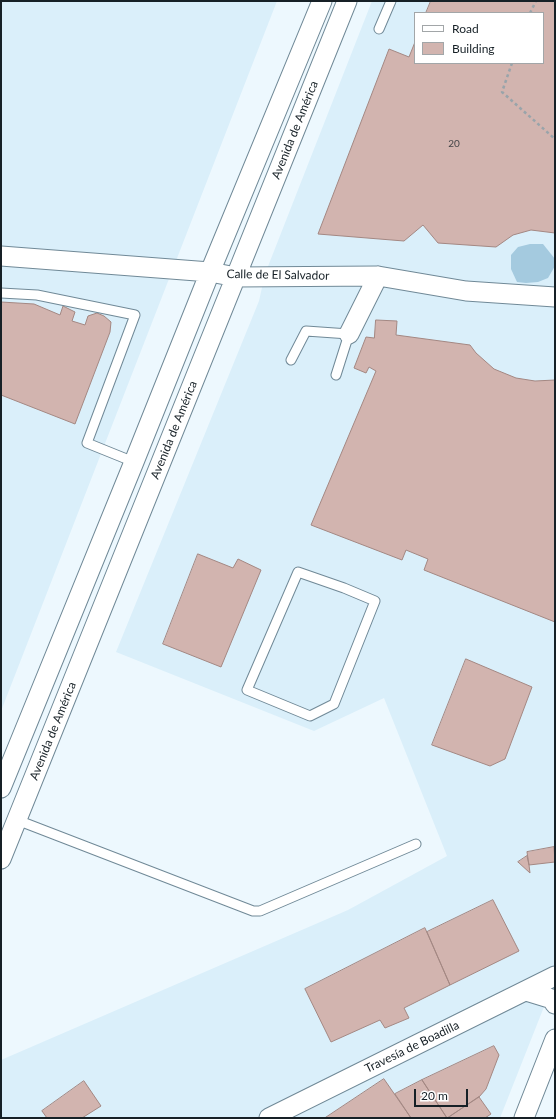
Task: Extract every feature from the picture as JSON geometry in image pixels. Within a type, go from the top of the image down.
[{"type":"street","name":"Avenida de América","points":[[1,788],[210,272],[322,1]]},
{"type":"street","name":"Avenida de América","points":[[1,859],[347,1]]},
{"type":"street","name":"Calle de El Salvador","points":[[1,256],[210,272],[236,277],[378,276],[466,291],[555,298]]},
{"type":"street","points":[[349,334],[378,276]]},
{"type":"street","name":"Travesía de Boadilla","points":[[268,1118],[555,976]]},
{"type":"street","points":[[526,991],[552,999],[555,1004]]},
{"type":"street","points":[[524,1118],[555,1040]]},
{"type":"lane","points":[[379,29],[390,1]]},
{"type":"lane","points":[[1,293],[37,295],[135,315],[87,443],[134,462]]},
{"type":"lane","points":[[291,360],[306,331],[349,334],[336,375]]},
{"type":"lane","points":[[298,572],[344,588],[375,601],[334,704],[310,716],[247,690],[298,572]]},
{"type":"lane","points":[[17,820],[253,911],[260,911],[416,844]]},
{"type":"path","points":[[530,12],[536,1]]},
{"type":"path","points":[[512,64],[502,92],[555,139]]},
{"type":"shaded area","points":[[1,1],[277,1],[1,711]]},
{"type":"shaded area","points":[[372,1],[555,1],[555,979],[500,1118],[1,1118],[1,1060],[348,910],[447,856],[384,698],[314,731],[116,652],[259,301],[265,274]]},
{"type":"water","points":[[530,244],[543,244],[555,259],[555,266],[548,278],[538,282],[517,282],[511,269],[511,255],[518,247]]},
{"type":"building","points":[[431,1],[555,1],[555,233],[531,230],[513,235],[496,247],[438,243],[423,225],[404,241],[318,234],[389,49],[409,57],[414,44],[414,64],[544,64],[544,12],[426,12]]},
{"type":"building","points":[[1,302],[34,304],[60,315],[63,306],[75,312],[72,321],[85,325],[88,316],[97,313],[104,316],[111,322],[110,332],[75,424],[1,395]]},
{"type":"building","points":[[376,320],[397,321],[396,335],[470,345],[476,353],[494,369],[516,378],[535,381],[555,380],[555,622],[424,570],[428,559],[406,550],[402,560],[311,525],[376,371],[369,367],[366,373],[354,368],[366,337],[374,338]]},
{"type":"building","points":[[198,554],[233,568],[238,559],[261,570],[221,667],[163,644]]},
{"type":"building","points":[[466,659],[532,687],[505,759],[490,766],[432,745]]},
{"type":"building","points":[[554,847],[555,862],[529,865],[527,852]]},
{"type":"building","points":[[527,856],[529,865],[530,873],[518,862]]},
{"type":"building","points":[[493,900],[519,951],[450,985],[427,932]]},
{"type":"building","points":[[425,928],[450,985],[404,1008],[409,1018],[385,1028],[380,1020],[331,1042],[305,989]]},
{"type":"building","points":[[494,1046],[499,1055],[486,1089],[479,1097],[447,1118],[422,1080]]},
{"type":"building","points":[[384,1079],[411,1118],[325,1118]]},
{"type":"building","points":[[422,1080],[447,1118],[411,1118],[395,1094]]},
{"type":"building","points":[[84,1081],[101,1106],[82,1118],[47,1118],[42,1111]]},
{"type":"building","points":[[479,1097],[491,1114],[485,1118],[448,1118]]}]
